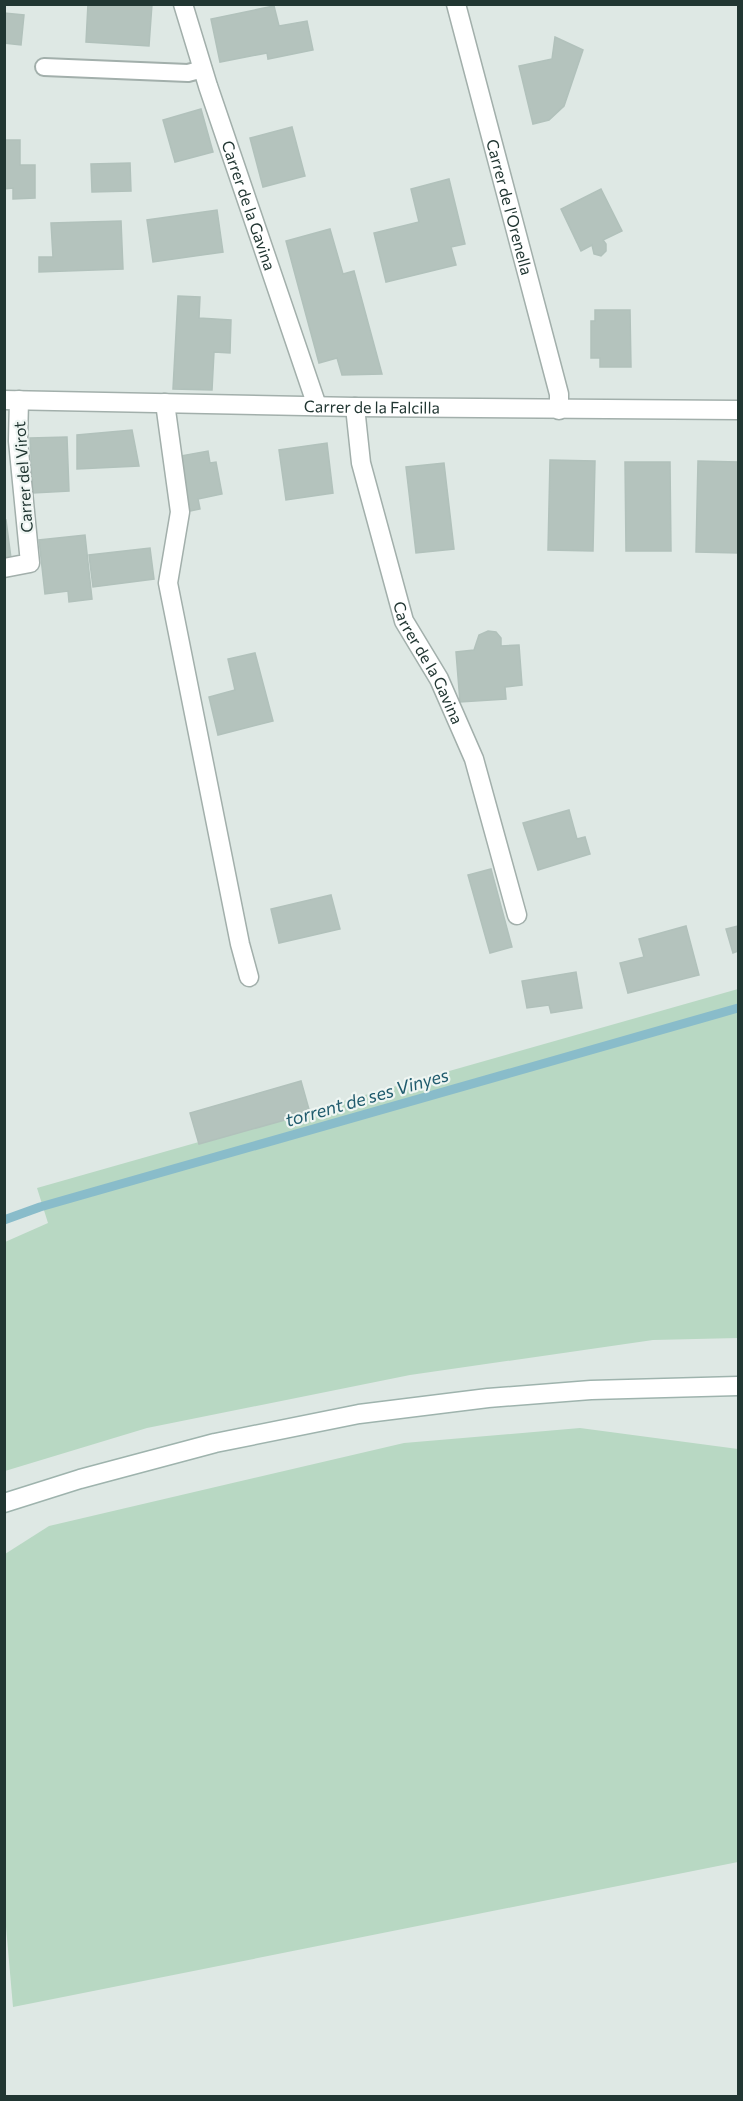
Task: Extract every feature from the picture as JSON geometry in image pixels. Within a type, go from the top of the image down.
[{"type":"street","name":"Carrer de la Gavina","points":[[183,4],[317,406]]},
{"type":"street","name":"Carrer de l'Orenella","points":[[456,4],[559,394],[559,410]]},
{"type":"street","name":"Carrer de la Falcilla","points":[[12,400],[559,410],[738,410]]},
{"type":"street","name":"Carrer del Virot","points":[[4,568],[30,563],[12,400]]},
{"type":"street","points":[[165,403],[180,512],[168,583],[238,933],[249,977]]},
{"type":"street","name":"Carrer de la Gavina","points":[[355,407],[361,463],[404,621],[439,679],[474,759],[517,915]]},
{"type":"street","points":[[4,1503],[80,1479],[215,1443],[359,1414],[488,1398],[591,1390],[738,1386]]},
{"type":"lane","points":[[44,67],[188,73],[203,69]]},
{"type":"green space","points":[[738,989],[738,1338],[653,1340],[410,1375],[147,1428],[5,1471],[5,1242],[48,1223],[37,1188]]},
{"type":"green space","points":[[580,1428],[738,1449],[738,1862],[13,2007],[4,1904],[5,1554],[49,1526],[404,1443]]},
{"type":"building","points":[[88,4],[152,4],[149,46],[86,42]]},
{"type":"building","points":[[274,6],[279,26],[307,21],[313,50],[268,59],[267,53],[220,62],[211,19]]},
{"type":"building","points":[[4,13],[24,15],[21,45],[4,43]]},
{"type":"building","points":[[555,37],[583,50],[564,106],[549,120],[533,124],[519,66],[552,59]]},
{"type":"building","points":[[201,109],[213,152],[175,162],[163,120]]},
{"type":"building","points":[[292,127],[305,176],[263,187],[250,138]]},
{"type":"building","points":[[4,140],[20,140],[20,165],[35,165],[35,198],[13,199],[13,188],[4,189]]},
{"type":"building","points":[[130,163],[131,191],[92,192],[91,164]]},
{"type":"building","points":[[449,179],[465,244],[451,247],[456,265],[386,282],[374,233],[419,222],[411,189]]},
{"type":"building","points":[[601,189],[622,231],[603,240],[606,244],[606,251],[601,256],[594,254],[592,245],[581,251],[561,209]]},
{"type":"building","points":[[217,210],[223,252],[153,262],[147,220]]},
{"type":"building","points":[[121,221],[123,269],[39,272],[39,257],[53,257],[51,223]]},
{"type":"building","points":[[330,229],[343,274],[354,271],[382,374],[342,375],[337,358],[319,363],[286,241]]},
{"type":"building","points":[[178,296],[200,297],[199,318],[231,320],[230,353],[214,352],[212,390],[173,389]]},
{"type":"building","points":[[595,310],[630,310],[631,367],[600,367],[600,358],[591,358],[591,321],[595,321]]},
{"type":"building","points":[[132,430],[139,466],[77,469],[77,435]]},
{"type":"building","points":[[67,437],[69,491],[33,493],[30,438]]},
{"type":"building","points":[[327,443],[333,493],[286,500],[279,450]]},
{"type":"building","points":[[208,451],[210,463],[216,462],[222,494],[198,499],[200,509],[185,512],[175,457]]},
{"type":"building","points":[[550,460],[595,461],[593,551],[548,550]]},
{"type":"building","points":[[698,461],[738,462],[738,553],[696,552]]},
{"type":"building","points":[[625,462],[670,462],[671,551],[626,551]]},
{"type":"building","points":[[444,463],[454,549],[416,553],[406,467]]},
{"type":"building","points":[[4,520],[6,520],[11,558],[4,559]]},
{"type":"building","points":[[85,535],[92,599],[69,602],[68,591],[45,594],[39,540]]},
{"type":"building","points":[[150,548],[154,579],[93,587],[89,555]]},
{"type":"building","points":[[488,631],[496,632],[501,638],[501,646],[519,645],[522,685],[505,687],[506,699],[460,702],[456,652],[474,650],[479,635]]},
{"type":"building","points":[[255,653],[273,721],[218,735],[209,697],[235,690],[228,659]]},
{"type":"building","points":[[569,810],[577,839],[585,837],[590,854],[538,870],[523,823]]},
{"type":"building","points":[[491,869],[512,947],[490,953],[468,875]]},
{"type":"building","points":[[331,895],[340,929],[279,943],[271,909]]},
{"type":"building","points":[[686,926],[699,975],[628,993],[620,963],[644,957],[639,939]]},
{"type":"building","points":[[738,926],[738,951],[733,953],[726,929]]},
{"type":"building","points":[[576,972],[582,1008],[551,1013],[549,1005],[527,1008],[522,981]]},
{"type":"building","points":[[301,1081],[310,1113],[199,1144],[190,1113]]},
{"type":"waterway","name":"torrent de ses Vinyes","points":[[4,1220],[40,1207],[738,1008]]}]
